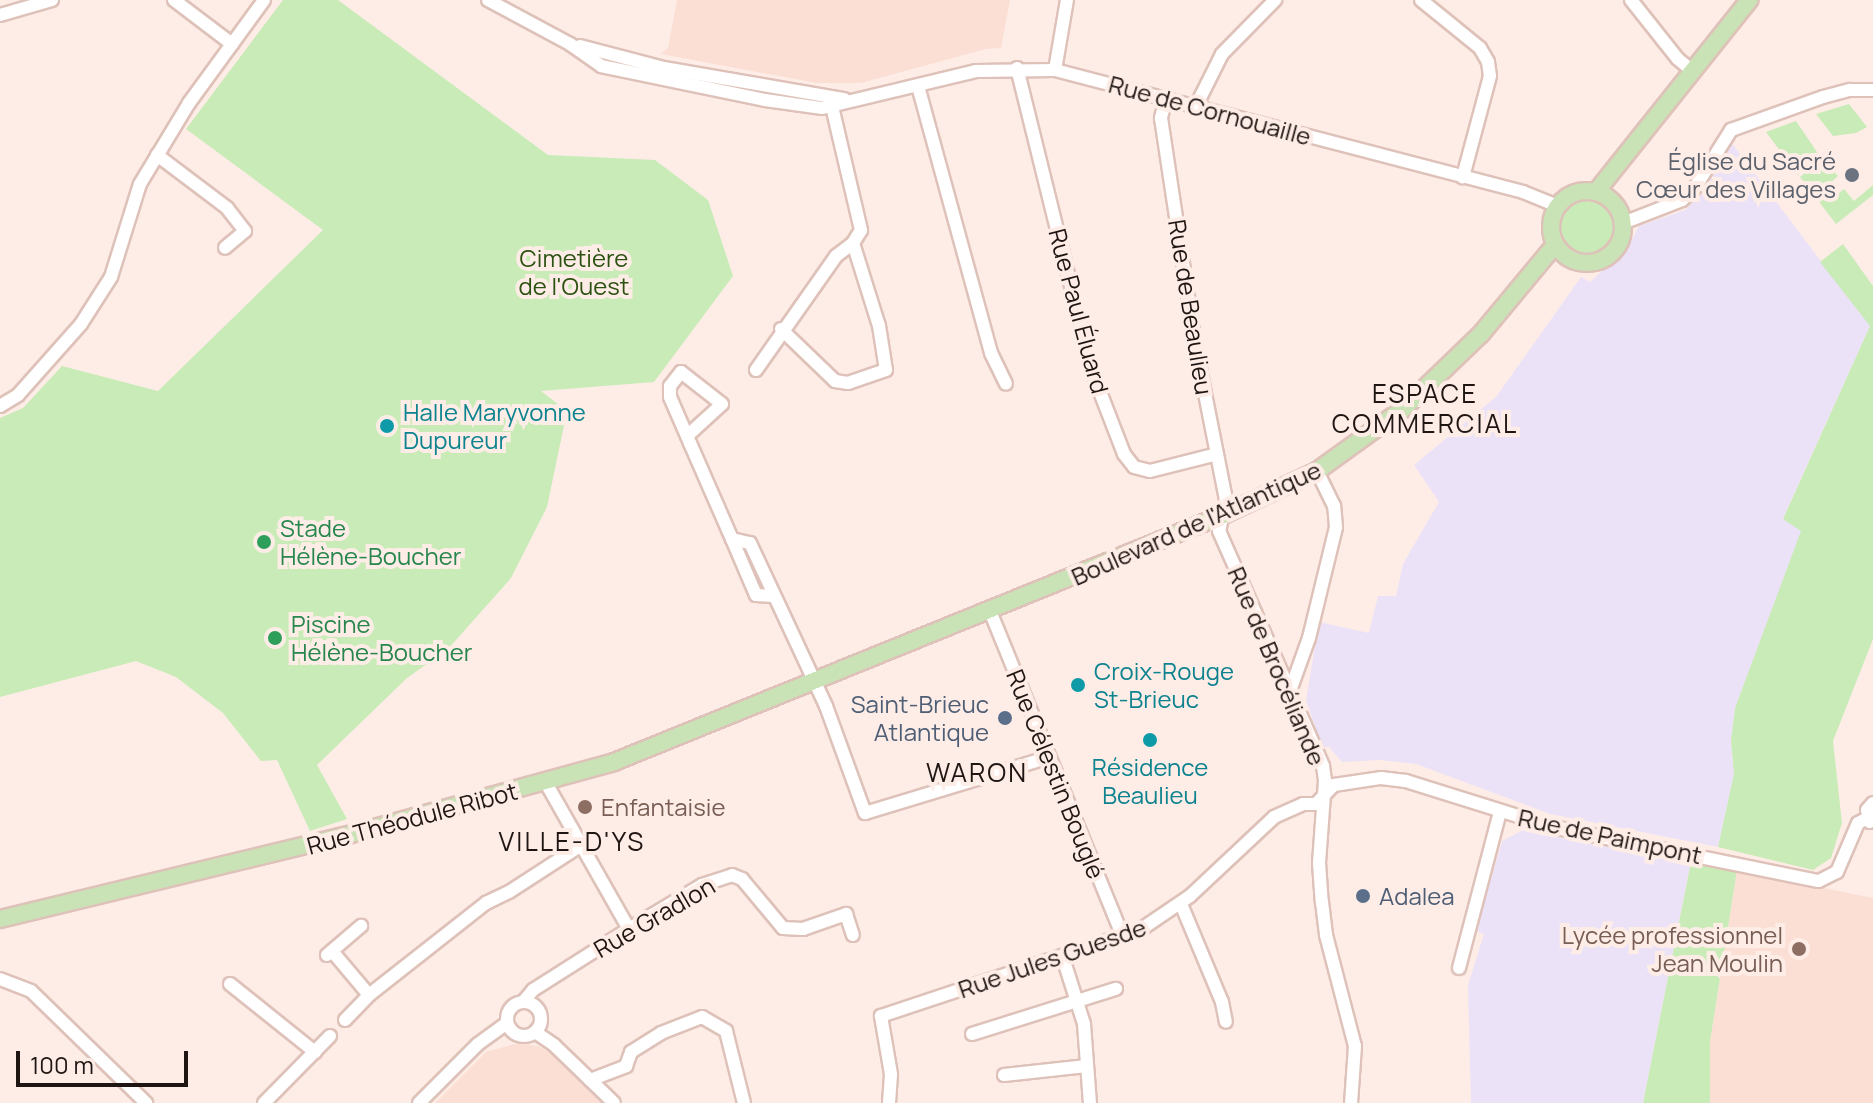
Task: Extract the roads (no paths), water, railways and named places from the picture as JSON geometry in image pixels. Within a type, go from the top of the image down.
[{"type":"main road","points":[[1596,192],[1749,0]]},
{"type":"main road","points":[[1596,192],[1614,203],[1623,223],[1619,244],[1602,261],[1587,264],[1572,260],[1555,245],[1551,229],[1557,206],[1571,195],[1596,192]]},
{"type":"main road","name":"Boulevard de l'Atlantique","points":[[814,683],[1223,515],[1317,471],[1369,436],[1421,393],[1481,334],[1555,245]]},
{"type":"main road","name":"Rue Théodule Ribot","points":[[0,919],[309,845],[546,783],[614,762],[814,683]]},
{"type":"street","points":[[0,15],[52,0]]},
{"type":"street","points":[[174,0],[232,44]]},
{"type":"street","points":[[0,406],[18,395],[81,324],[111,277],[140,184],[264,0]]},
{"type":"street","name":"Rue de Cornouaille","points":[[488,0],[570,44],[601,66],[765,100],[822,108],[976,71],[1017,68],[1055,70],[1523,192],[1557,206]]},
{"type":"street","points":[[1055,70],[1067,0]]},
{"type":"street","points":[[1196,106],[1222,54],[1275,0]]},
{"type":"street","points":[[1421,0],[1480,48],[1488,62],[1490,76],[1463,177]]},
{"type":"street","points":[[1631,0],[1691,70]]},
{"type":"street","name":"Rue de Cornouaille","points":[[570,44],[664,68],[767,89],[859,101]]},
{"type":"street","name":"Rue Paul Éluard","points":[[1017,68],[1092,371],[1124,454],[1134,467],[1150,471],[1217,454]]},
{"type":"street","points":[[918,86],[991,353],[1006,384]]},
{"type":"street","points":[[1623,223],[1682,200],[1694,189],[1731,130],[1823,97],[1850,90],[1873,90]]},
{"type":"street","name":"Rue de Beaulieu","points":[[1166,99],[1161,118],[1195,343],[1226,499],[1223,515]]},
{"type":"street","points":[[756,370],[781,329],[836,256],[853,243],[861,230],[861,216],[832,106]]},
{"type":"street","points":[[157,155],[227,208],[245,231],[225,248]]},
{"type":"street","points":[[781,329],[835,381],[848,383],[886,370],[879,326],[853,243]]},
{"type":"street","points":[[687,436],[722,404],[681,372],[670,386],[670,397],[687,436],[732,539],[750,543],[814,683],[865,813],[1049,757]]},
{"type":"street","points":[[1290,691],[1309,638],[1336,527],[1334,506],[1317,471]]},
{"type":"street","name":"Rue de Brocéliande","points":[[1223,515],[1219,531],[1323,766],[1319,863],[1322,902],[1326,935],[1355,1046],[1351,1103]]},
{"type":"street","name":"Rue Célestin Bouglé","points":[[990,611],[1123,937]]},
{"type":"street","name":"Rue de Paimpont","points":[[1324,796],[1334,785],[1381,778],[1406,781],[1553,827],[1819,881],[1829,879],[1837,872],[1858,823],[1870,821],[1867,810],[1873,803]]},
{"type":"street","points":[[546,783],[629,929]]},
{"type":"street","name":"Rue Jules Guesde","points":[[889,1103],[891,1074],[881,1016],[1063,958],[1161,920],[1274,817],[1303,804],[1316,804],[1324,796]]},
{"type":"street","points":[[1459,968],[1500,812]]},
{"type":"street","points":[[345,1020],[369,995],[486,903],[580,846]]},
{"type":"street","name":"Rue Gradlon","points":[[523,1002],[533,990],[629,929],[702,885],[732,875],[742,879],[783,928],[803,929],[846,914],[853,935]]},
{"type":"street","points":[[1181,904],[1222,1002],[1226,1022]]},
{"type":"street","points":[[361,926],[329,954],[369,995]]},
{"type":"street","points":[[1063,958],[1084,1024],[1090,1103]]},
{"type":"street","points":[[0,979],[31,991],[146,1103]]},
{"type":"street","points":[[230,984],[315,1052]]},
{"type":"street","points":[[972,1034],[1116,989]]},
{"type":"street","points":[[419,1103],[478,1044],[507,1023],[509,1010],[523,1002],[539,1011],[541,1023],[535,1032]]},
{"type":"street","points":[[590,1080],[626,1066],[631,1052],[661,1033],[702,1017],[711,1019],[726,1031],[744,1103]]},
{"type":"street","points":[[507,1023],[518,1035],[535,1032],[554,1045],[614,1103]]},
{"type":"street","points":[[264,1103],[330,1036]]},
{"type":"street","points":[[1004,1075],[1087,1066]]},
{"type":"place","name":"Église du Sacré Cœur des Villages","points":[[1852,175]]},
{"type":"place","name":"Halle Maryvonne Dupureur","points":[[387,426]]},
{"type":"place","name":"Stade Hélène-Boucher","points":[[264,542]]},
{"type":"place","name":"Piscine Hélène-Boucher","points":[[275,638]]},
{"type":"place","name":"Croix-Rouge St-Brieuc","points":[[1078,685]]},
{"type":"place","name":"Saint-Brieuc Atlantique","points":[[1005,718]]},
{"type":"place","name":"Résidence Beaulieu","points":[[1150,740]]},
{"type":"place","name":"Enfantaisie","points":[[585,807]]},
{"type":"place","name":"Adalea","points":[[1363,896]]},
{"type":"place","name":"Lycée professionnel Jean Moulin","points":[[1799,949]]},
{"type":"district","name":"ESPACE COMMERCIAL","points":[[1425,409]]},
{"type":"district","name":"WARON","points":[[977,773]]},
{"type":"district","name":"VILLE-D'YS","points":[[572,842]]},
{"type":"park label","name":"Cimetière de l'Ouest","points":[[574,272]]}]
